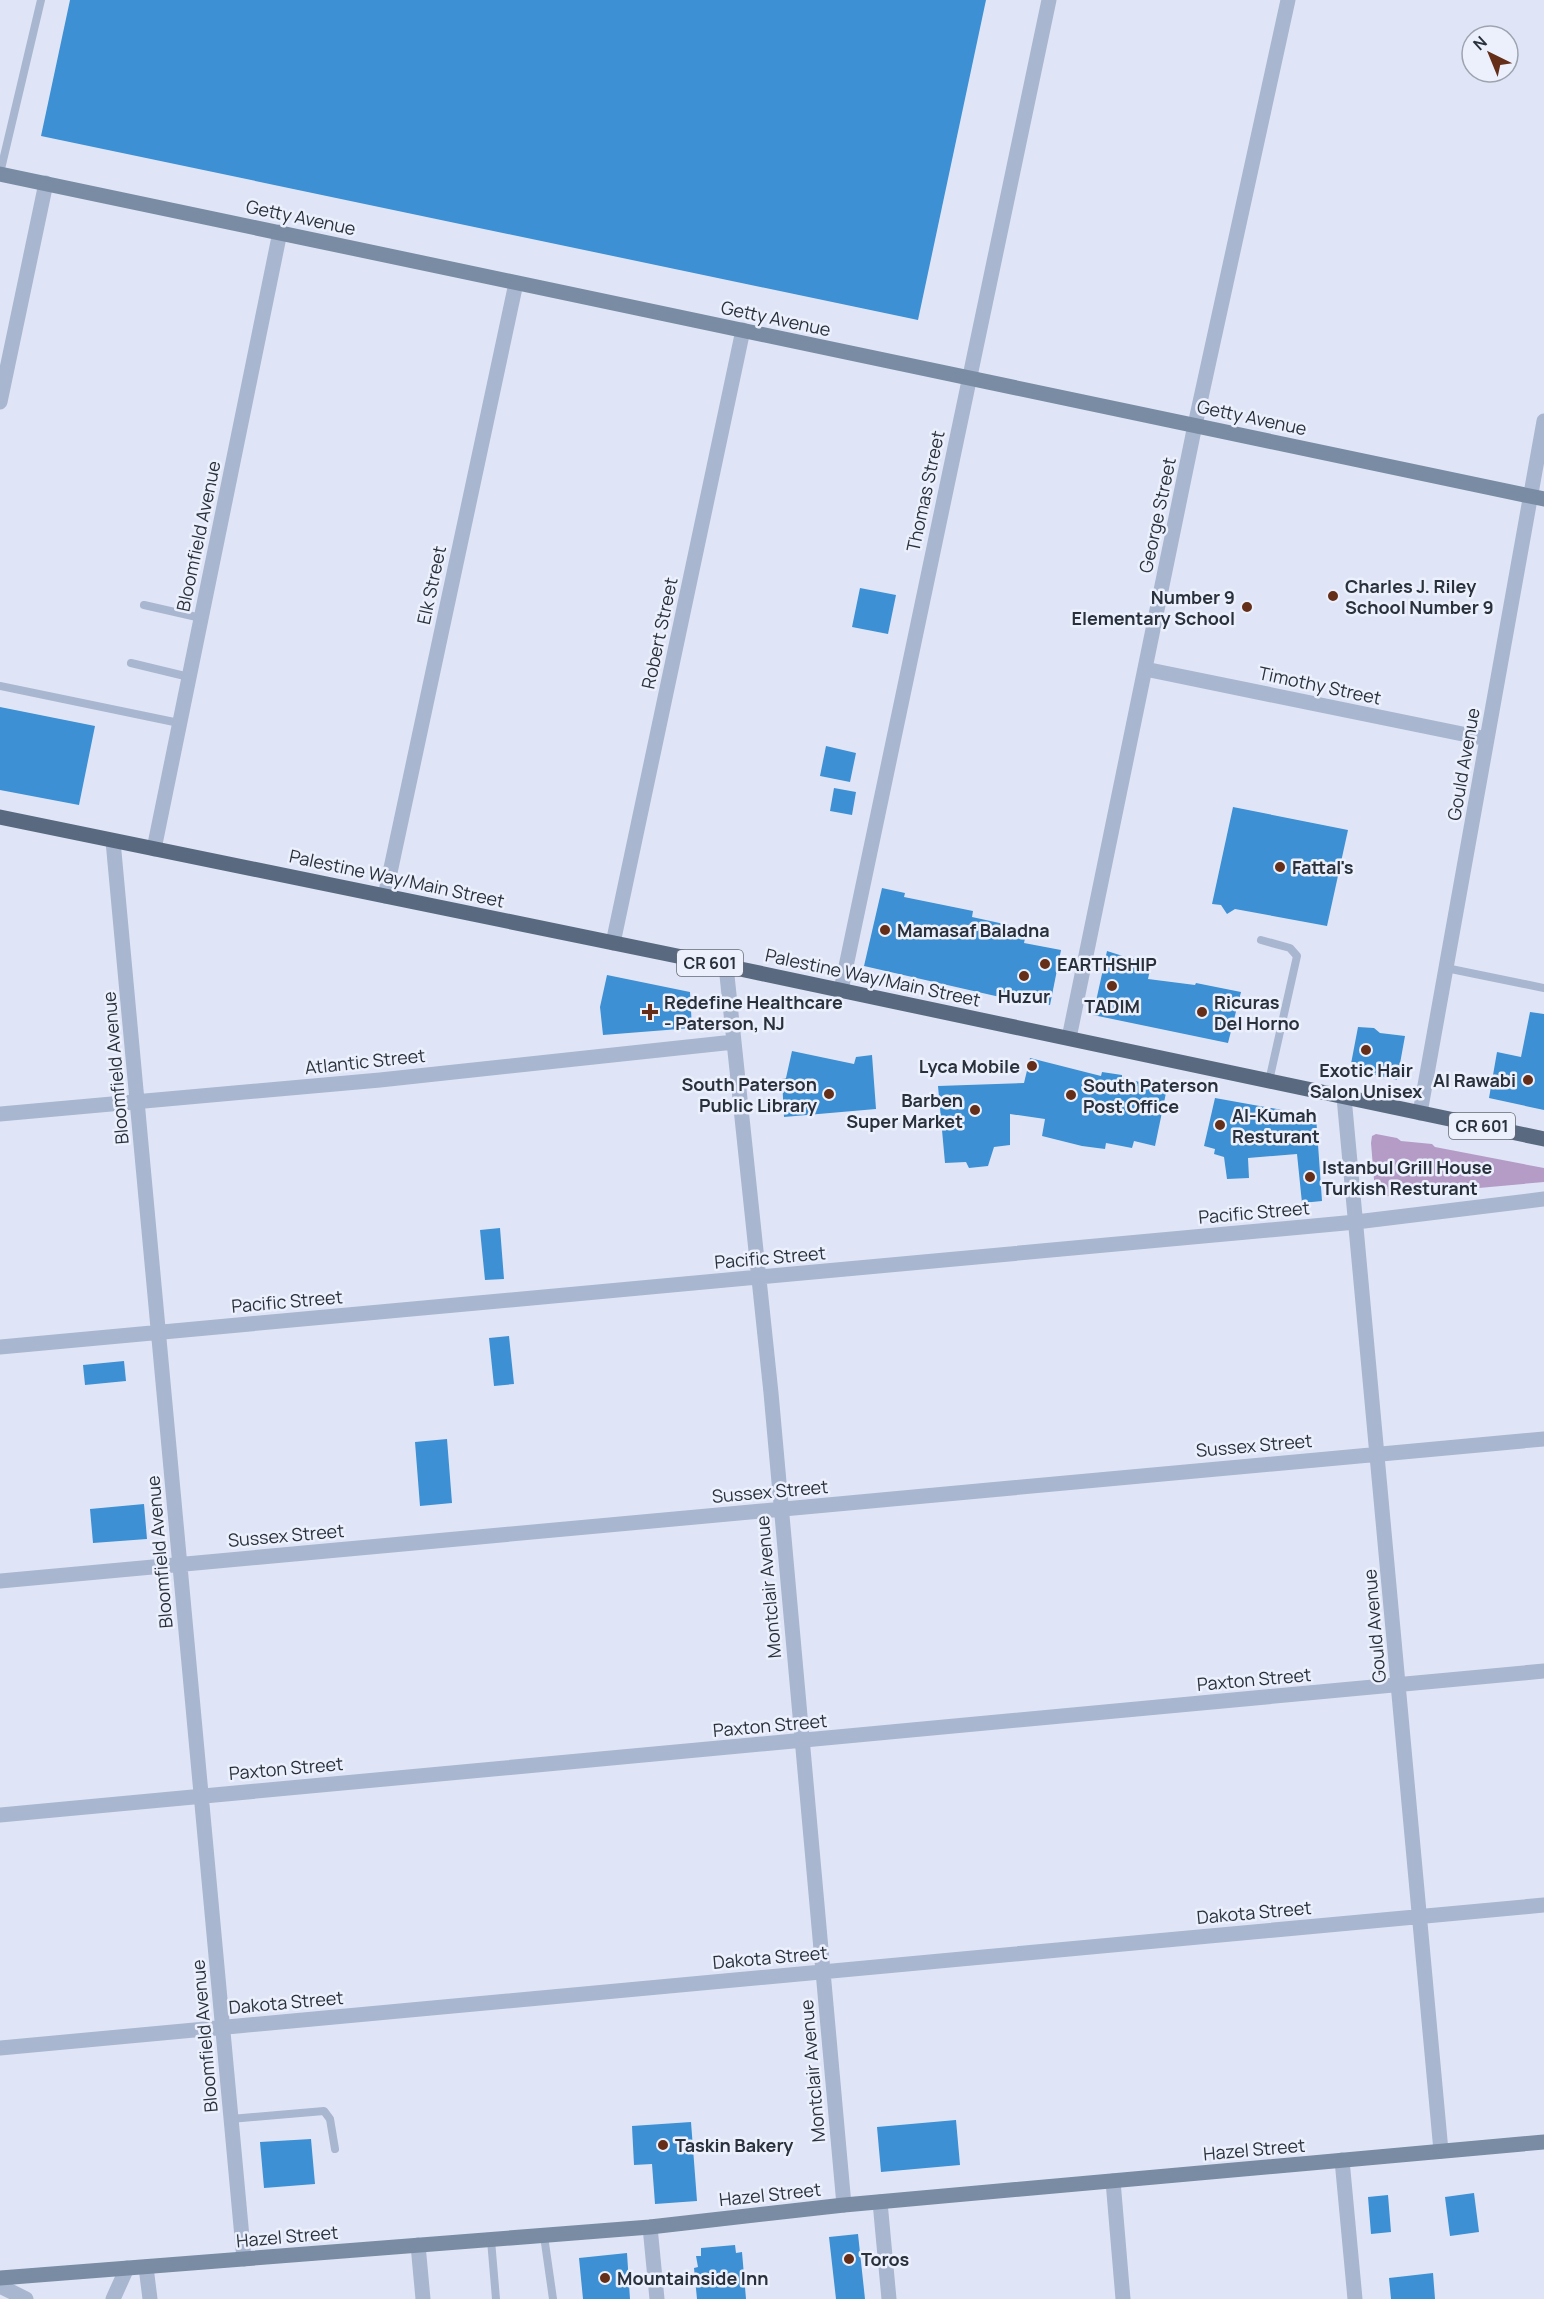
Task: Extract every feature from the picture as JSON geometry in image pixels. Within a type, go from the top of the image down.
[{"type":"main road","name":"Palestine Way/Main Street","points":[[0,817],[726,966],[1420,1113]]},
{"type":"main road","name":"CR 601","points":[[1420,1113],[1544,1139]]},
{"type":"street","name":"Thomas Street","points":[[841,990],[1049,0]]},
{"type":"street","name":"George Street","points":[[1069,1038],[1195,425],[1288,0]]},
{"type":"street","name":"Getty Avenue","points":[[0,173],[1537,498]]},
{"type":"street","points":[[0,402],[46,183]]},
{"type":"street","name":"Bloomfield Avenue","points":[[154,849],[280,232]]},
{"type":"street","name":"Elk Street","points":[[385,896],[516,282]]},
{"type":"street","name":"Robert Street","points":[[613,943],[742,330]]},
{"type":"street","name":"Gould Avenue","points":[[1420,1113],[1487,739],[1537,498],[1544,421]]},
{"type":"street","name":"Timothy Street","points":[[1145,669],[1487,739]]},
{"type":"street","name":"Bloomfield Avenue","points":[[114,841],[244,2259]]},
{"type":"street","name":"Montclair Avenue","points":[[726,966],[759,1277],[844,2205]]},
{"type":"street","name":"Atlantic Street","points":[[0,1114],[380,1080],[734,1042]]},
{"type":"street","name":"Gould Avenue","points":[[1344,1097],[1442,2151]]},
{"type":"street","name":"Pacific Street","points":[[0,1347],[1356,1222],[1544,1199]]},
{"type":"street","name":"Sussex Street","points":[[0,1581],[1544,1438]]},
{"type":"street","name":"Paxton Street","points":[[0,1815],[1544,1671]]},
{"type":"street","name":"Dakota Street","points":[[0,2048],[1544,1905]]},
{"type":"street","name":"Hazel Street","points":[[0,2278],[650,2227],[844,2205],[1544,2142]]},
{"type":"street","points":[[1342,2160],[1355,2299]]},
{"type":"street","points":[[1113,2181],[1123,2299]]},
{"type":"street","points":[[880,2202],[889,2299]]},
{"type":"street","points":[[650,2227],[657,2299]]},
{"type":"street","points":[[418,2246],[423,2299]]},
{"type":"street","points":[[146,2267],[150,2299]]},
{"type":"street","points":[[112,2299],[127,2268]]},
{"type":"street","points":[[0,2286],[26,2299]]},
{"type":"lane","points":[[0,173],[41,0]]},
{"type":"lane","points":[[144,605],[201,618]]},
{"type":"lane","points":[[131,663],[189,677]]},
{"type":"lane","points":[[0,686],[179,723]]},
{"type":"lane","points":[[1261,940],[1290,948],[1297,956],[1269,1081]]},
{"type":"lane","points":[[1446,968],[1544,988]]},
{"type":"lane","points":[[231,2119],[324,2111],[330,2119],[335,2149]]},
{"type":"lane","points":[[544,2236],[553,2299]]},
{"type":"lane","points":[[491,2240],[496,2299]]},
{"type":"shaded area","points":[[1376,1134],[1397,1138],[1401,1141],[1432,1144],[1435,1147],[1544,1168],[1544,1182],[1379,1197],[1375,1192],[1371,1143],[1372,1136]]},
{"type":"building","points":[[70,0],[986,0],[918,320],[41,136]]},
{"type":"building","points":[[860,588],[896,595],[888,634],[852,627]]},
{"type":"building","points":[[0,707],[95,726],[79,805],[0,790]]},
{"type":"building","points":[[826,746],[856,753],[850,782],[820,776]]},
{"type":"building","points":[[834,788],[856,792],[852,815],[830,811]]},
{"type":"building","name":"Fattal's","points":[[1233,807],[1348,830],[1327,926],[1235,909],[1227,914],[1221,905],[1212,904]]},
{"type":"building","points":[[882,888],[905,893],[904,897],[973,911],[972,917],[1027,929],[1024,943],[1061,950],[1050,1005],[1013,1000],[864,966]]},
{"type":"building","points":[[1107,951],[1151,965],[1148,979],[1195,985],[1196,983],[1241,992],[1228,1043],[1093,1015]]},
{"type":"building","points":[[607,975],[690,992],[692,1028],[603,1035],[600,1007]]},
{"type":"building","points":[[1530,1012],[1544,1014],[1544,1110],[1489,1098],[1497,1052],[1521,1057]]},
{"type":"building","points":[[1358,1027],[1374,1028],[1380,1033],[1405,1036],[1397,1080],[1350,1069]]},
{"type":"building","name":"South Paterson Public Library","points":[[792,1051],[854,1064],[856,1057],[872,1055],[876,1109],[784,1117],[782,1079],[786,1078]]},
{"type":"building","points":[[1030,1058],[1101,1076],[1102,1072],[1122,1075],[1122,1078],[1167,1088],[1155,1146],[1134,1141],[1132,1148],[1106,1143],[1105,1149],[1082,1146],[1042,1136],[1045,1119],[1010,1114],[1010,1145],[994,1147],[988,1166],[969,1168],[966,1162],[945,1163],[938,1086],[1024,1083]]},
{"type":"building","points":[[1215,1098],[1316,1116],[1322,1201],[1302,1203],[1297,1154],[1248,1158],[1249,1178],[1227,1179],[1224,1157],[1214,1154],[1215,1149],[1204,1146]]},
{"type":"building","points":[[500,1228],[504,1279],[485,1280],[480,1230]]},
{"type":"building","points":[[509,1336],[514,1384],[494,1386],[489,1338]]},
{"type":"building","points":[[124,1361],[126,1381],[85,1385],[83,1365]]},
{"type":"building","points":[[447,1439],[452,1503],[420,1506],[415,1442]]},
{"type":"building","points":[[144,1504],[147,1539],[93,1543],[90,1509]]},
{"type":"building","points":[[956,2120],[960,2165],[881,2172],[877,2127]]},
{"type":"building","name":"Taskin Bakery","points":[[691,2122],[697,2201],[655,2204],[652,2164],[634,2165],[632,2126]]},
{"type":"building","points":[[311,2139],[315,2184],[264,2188],[260,2142]]},
{"type":"building","points":[[1474,2193],[1479,2232],[1450,2236],[1445,2197]]},
{"type":"building","points":[[1388,2195],[1391,2232],[1371,2234],[1368,2197]]},
{"type":"building","name":"Toros","points":[[858,2234],[865,2299],[836,2299],[829,2237]]},
{"type":"building","points":[[735,2245],[736,2253],[742,2252],[746,2299],[697,2299],[694,2268],[698,2267],[696,2256],[701,2256],[701,2248]]},
{"type":"building","name":"Mountainside Inn","points":[[627,2253],[630,2299],[583,2299],[579,2258]]},
{"type":"building","points":[[1433,2273],[1435,2299],[1391,2299],[1389,2278]]},
{"type":"place","name":"Charles J. Riley School Number 9","points":[[1333,596]]},
{"type":"place","name":"Number 9 Elementary School","points":[[1247,607]]},
{"type":"place","name":"Fattal's","points":[[1280,867]]},
{"type":"place","name":"Mamasaf Baladna","points":[[885,930]]},
{"type":"place","name":"EARTHSHIP","points":[[1045,964]]},
{"type":"place","name":"Huzur","points":[[1024,976]]},
{"type":"place","name":"TADIM","points":[[1112,986]]},
{"type":"place","name":"Redefine Healthcare - Paterson, NJ","points":[[650,1012]]},
{"type":"place","name":"Ricuras Del Horno","points":[[1202,1012]]},
{"type":"place","name":"Exotic Hair Salon Unisex","points":[[1366,1050]]},
{"type":"place","name":"Lyca Mobile","points":[[1032,1066]]},
{"type":"place","name":"Al Rawabi","points":[[1528,1080]]},
{"type":"place","name":"South Paterson Public Library","points":[[829,1094]]},
{"type":"place","name":"South Paterson Post Office","points":[[1071,1095]]},
{"type":"place","name":"Barben Super Market","points":[[975,1110]]},
{"type":"place","name":"Al-Kumah Resturant","points":[[1220,1125]]},
{"type":"place","name":"Istanbul Grill House Turkish Resturant","points":[[1310,1177]]},
{"type":"place","name":"Taskin Bakery","points":[[663,2145]]},
{"type":"place","name":"Toros","points":[[849,2259]]},
{"type":"place","name":"Mountainside Inn","points":[[605,2278]]}]
